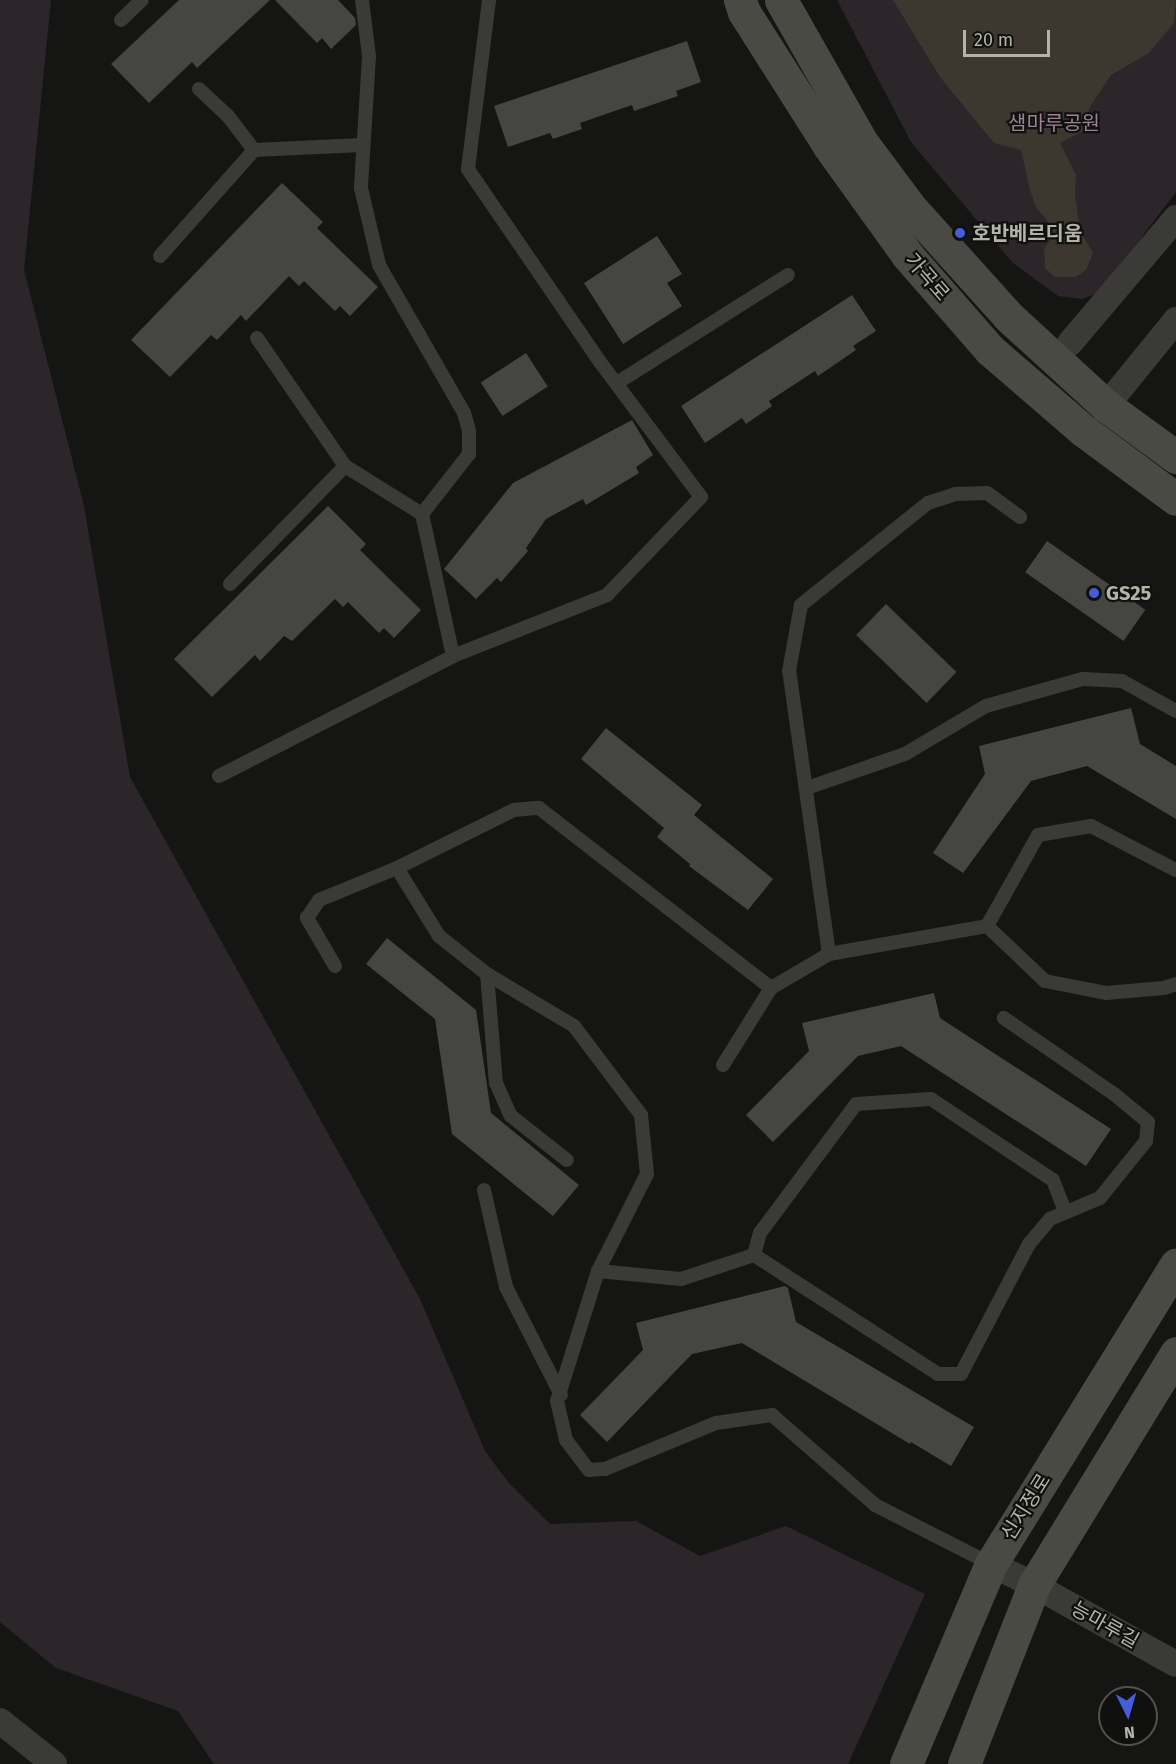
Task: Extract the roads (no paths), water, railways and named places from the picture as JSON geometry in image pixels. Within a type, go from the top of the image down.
[{"type":"street","name":"가곡로","points":[[740,0],[744,12],[829,146],[908,256],[990,350],[1084,431],[1176,499]]},
{"type":"street","name":"가곡로","points":[[782,0],[861,141],[910,207],[1009,317],[1106,406],[1176,457]]},
{"type":"street","points":[[1070,343],[1176,218]]},
{"type":"street","points":[[1084,431],[1176,320]]},
{"type":"street","name":"신지정로","points":[[906,1764],[991,1564],[1176,1264]]},
{"type":"street","points":[[964,1764],[1034,1585],[1176,1353]]},
{"type":"street","name":"능마루길","points":[[991,1564],[1034,1585],[1176,1664]]},
{"type":"street","points":[[0,1721],[54,1764]]},
{"type":"lane","points":[[121,20],[142,0]]},
{"type":"lane","points":[[362,0],[369,56],[361,188],[379,265],[464,413],[469,431],[469,454],[422,514]]},
{"type":"lane","points":[[219,776],[453,656],[607,595],[701,497],[617,383],[468,169],[489,0]]},
{"type":"lane","points":[[199,89],[228,116],[254,150]]},
{"type":"lane","points":[[160,256],[254,150],[362,145]]},
{"type":"lane","points":[[617,383],[788,275]]},
{"type":"lane","points":[[257,338],[345,466],[422,514],[453,656]]},
{"type":"lane","points":[[230,584],[345,466]]},
{"type":"lane","points":[[829,954],[789,671],[801,605],[928,502],[956,494],[987,493],[1020,517]]},
{"type":"lane","points":[[807,788],[905,754],[986,706],[1083,679],[1122,681],[1176,711]]},
{"type":"lane","points":[[335,966],[307,918],[319,900],[396,868],[514,810],[539,808],[771,988]]},
{"type":"lane","points":[[987,926],[1038,835],[1091,826],[1176,870]]},
{"type":"lane","points":[[396,868],[439,936],[487,974],[574,1026],[641,1115],[647,1174],[598,1271],[561,1395],[557,1401],[566,1440],[589,1470],[605,1469],[716,1423],[772,1415],[874,1505],[991,1564]]},
{"type":"lane","points":[[723,1065],[771,988],[829,954],[987,926]]},
{"type":"lane","points":[[987,926],[1045,981],[1106,993],[1164,988],[1176,984]]},
{"type":"lane","points":[[487,974],[496,1083],[511,1116],[567,1160]]},
{"type":"lane","points":[[754,1256],[938,1374],[961,1374],[1029,1244],[1050,1219],[1100,1198],[1146,1141],[1148,1122],[1114,1094],[1004,1018]]},
{"type":"lane","points":[[754,1256],[760,1233],[856,1104],[931,1099],[1053,1180],[1065,1212]]},
{"type":"lane","points":[[484,1190],[506,1287],[561,1395]]},
{"type":"lane","points":[[598,1271],[681,1279],[754,1256]]},
{"type":"place","name":"호반베르디움","points":[[960,233]]},
{"type":"place","name":"GS25","points":[[1094,593]]},
{"type":"park label","name":"샘마루공원","points":[[1054,123]]}]
